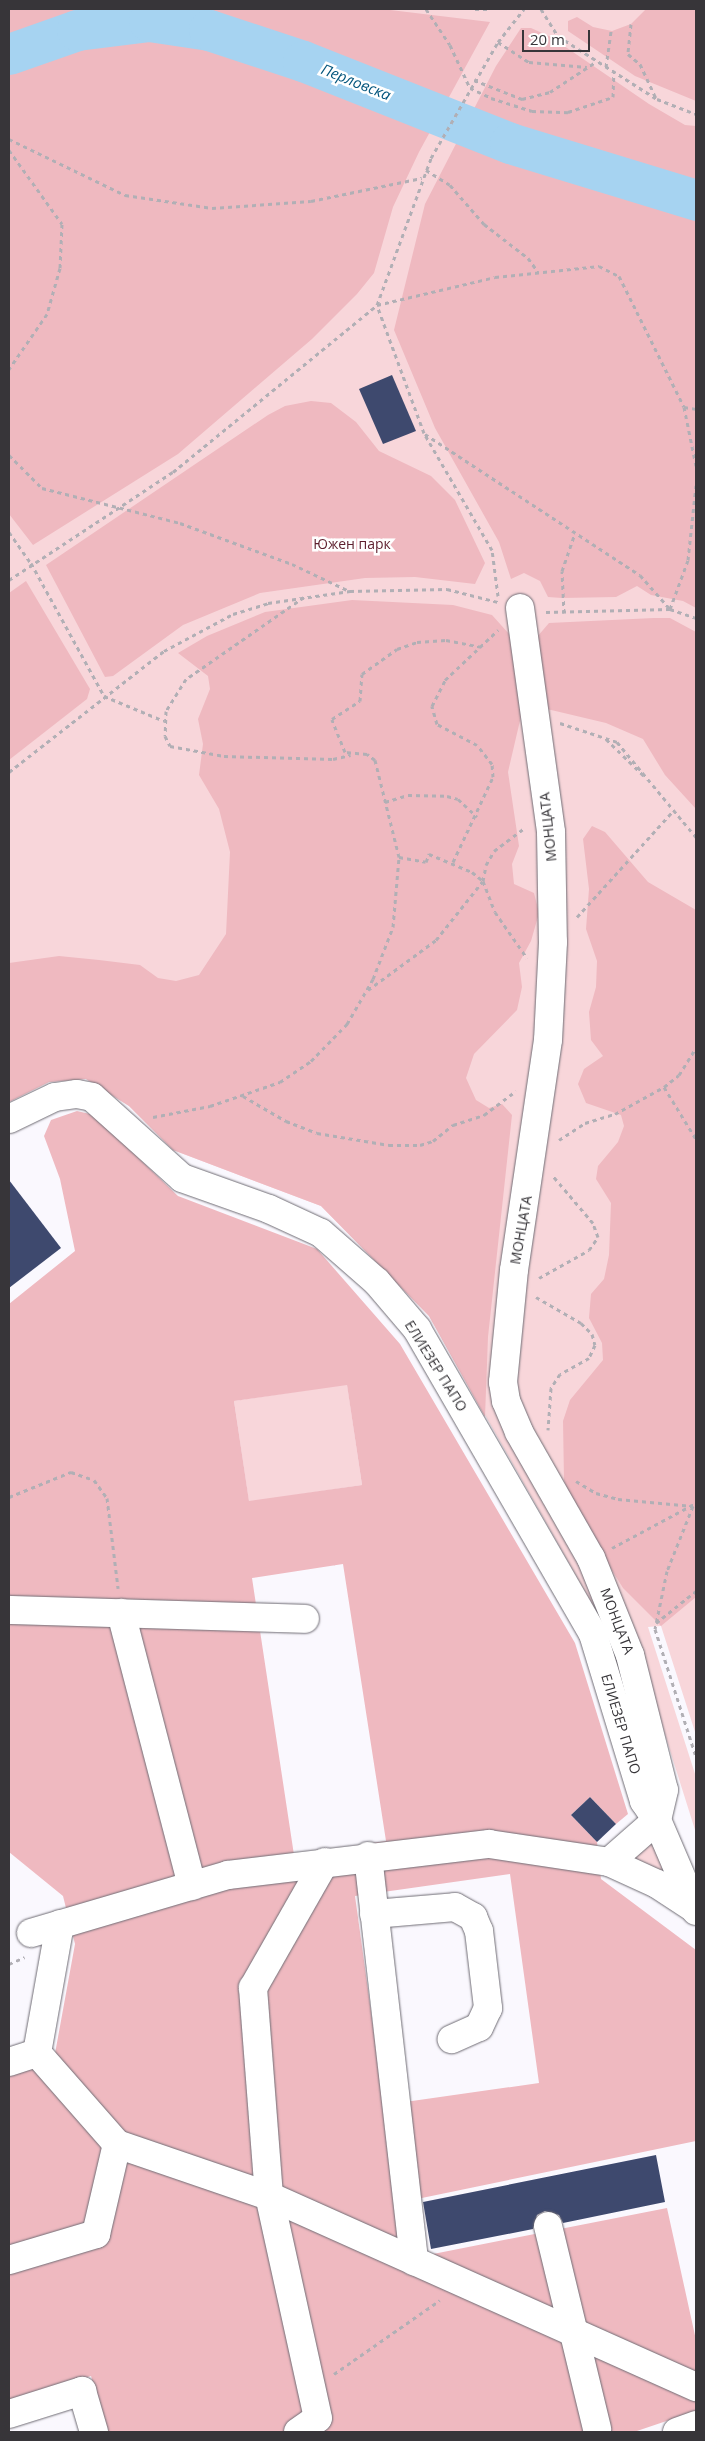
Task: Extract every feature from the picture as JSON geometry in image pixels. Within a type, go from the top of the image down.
[{"type":"street","name":"МОНЦАТА","points":[[509,605],[535,716],[548,812],[553,942],[542,1084],[540,1157],[507,1328],[506,1401],[518,1432],[591,1558],[630,1655],[656,1746],[664,1790],[657,1820]]},
{"type":"street","name":"ЕЛИЕЗЕР ПАПО","points":[[9,1120],[55,1097],[77,1094],[92,1097],[182,1178],[269,1209],[321,1233],[377,1282],[417,1329],[593,1634],[644,1801],[657,1820],[695,1910]]},
{"type":"street","points":[[9,1610],[305,1619]]},
{"type":"street","points":[[121,1613],[192,1886]]},
{"type":"street","points":[[609,1862],[657,1820]]},
{"type":"street","points":[[31,1933],[228,1875],[368,1856],[489,1844],[609,1862],[657,1884],[695,1910]]},
{"type":"street","points":[[368,1856],[374,1914],[426,2266]]},
{"type":"street","points":[[298,2432],[318,2418],[269,2196],[253,1988],[325,1862]]},
{"type":"street","points":[[374,1914],[455,1907],[473,1917],[479,1931],[488,2008],[479,2027],[452,2038]]},
{"type":"street","points":[[37,2053],[60,1924]]},
{"type":"street","points":[[9,2062],[37,2053]]},
{"type":"street","points":[[37,2053],[117,2144],[269,2196],[696,2387]]},
{"type":"street","points":[[9,2260],[96,2234],[117,2144]]},
{"type":"street","points":[[548,2226],[597,2429]]},
{"type":"street","points":[[9,2414],[82,2391],[94,2432]]},
{"type":"street","points":[[677,2432],[696,2425]]},
{"type":"path","points":[[426,9],[450,46],[469,90],[522,108],[568,112],[614,97],[614,72]]},
{"type":"path","points":[[476,9],[491,9]]},
{"type":"path","points":[[509,605],[492,550],[424,433],[377,305],[422,178],[431,158],[474,80],[498,42],[524,9]]},
{"type":"path","points":[[541,9],[558,36],[657,99],[696,114]]},
{"type":"path","points":[[631,24],[628,54],[640,64],[657,99]]},
{"type":"path","points":[[606,67],[611,30]]},
{"type":"path","points":[[498,42],[529,62],[588,68]]},
{"type":"path","points":[[474,80],[522,99],[550,92],[597,62]]},
{"type":"path","points":[[9,138],[125,195],[212,208],[310,201],[422,178]]},
{"type":"path","points":[[9,150],[62,224],[60,268],[46,314],[9,369]]},
{"type":"path","points":[[426,170],[450,185],[484,224],[528,258],[539,273]]},
{"type":"path","points":[[9,580],[31,563],[116,507],[173,472],[377,305],[495,278],[599,266],[620,276],[684,407],[696,466]]},
{"type":"path","points":[[684,407],[696,409]]},
{"type":"path","points":[[424,433],[640,575],[670,609]]},
{"type":"path","points":[[9,455],[42,488],[180,523],[246,546],[350,591]]},
{"type":"path","points":[[670,609],[688,560],[696,484]]},
{"type":"path","points":[[9,532],[31,563],[104,696],[164,721]]},
{"type":"path","points":[[564,612],[562,571],[575,533]]},
{"type":"path","points":[[9,772],[104,696],[197,632],[268,603],[350,591],[447,590],[509,605],[564,612],[670,609],[696,618]]},
{"type":"path","points":[[178,1115],[243,1096],[280,1082],[311,1061],[347,1024],[366,991],[393,927],[398,857],[375,760],[366,754],[333,758],[224,756],[182,750],[170,746],[165,736],[164,721],[174,694],[186,679],[307,596]]},
{"type":"path","points":[[453,862],[477,817],[493,778],[492,764],[477,745],[437,724],[432,706],[445,680],[481,647],[509,605]]},
{"type":"path","points":[[351,755],[339,744],[331,723],[335,715],[360,701],[362,674],[397,649],[417,642],[446,640],[481,647]]},
{"type":"path","points":[[535,716],[617,742],[696,837]]},
{"type":"path","points":[[606,738],[626,762],[645,776]]},
{"type":"path","points":[[385,802],[408,795],[447,796],[458,799],[477,817]]},
{"type":"path","points":[[553,942],[674,810]]},
{"type":"path","points":[[548,812],[494,851],[486,865],[484,881],[495,912],[550,986]]},
{"type":"path","points":[[398,857],[426,862],[429,854],[453,862],[484,881]]},
{"type":"path","points":[[366,991],[436,940],[484,881]]},
{"type":"path","points":[[532,1284],[589,1250],[598,1237],[593,1223],[559,1186],[540,1157],[569,1131],[623,1110],[664,1087],[679,1075],[696,1048]]},
{"type":"path","points":[[243,1096],[286,1120],[317,1132],[389,1144],[420,1145],[433,1141],[453,1125],[484,1115],[508,1094],[542,1084]]},
{"type":"path","points":[[664,1087],[696,1139]]},
{"type":"path","points":[[533,1289],[541,1303],[581,1323],[592,1334],[595,1345],[589,1358],[560,1374],[551,1388],[547,1408],[550,1440]]},
{"type":"path","points":[[9,1497],[71,1472],[94,1480],[107,1498],[121,1613]]},
{"type":"path","points":[[569,1476],[596,1494],[618,1499],[695,1504]]},
{"type":"path","points":[[591,1558],[695,1504]]},
{"type":"path","points":[[695,1504],[667,1571],[655,1624],[696,1757]]},
{"type":"path","points":[[655,1624],[696,1591]]},
{"type":"path","points":[[9,1964],[17,1963]]},
{"type":"path","points":[[312,2390],[442,2298],[426,2266]]},
{"type":"green space","name":"Южен парк","points":[[9,9],[696,9],[696,1735],[661,1626],[648,1627],[696,1777],[696,1833],[631,1627],[654,1794],[605,1627],[429,1316],[321,1206],[173,1150],[129,1106],[86,1079],[49,1082],[9,1102]]},
{"type":"green space","points":[[9,9],[382,9],[490,22],[419,152],[393,207],[374,273],[357,294],[312,339],[178,454],[33,545],[9,514]]},
{"type":"green space","points":[[646,9],[696,9],[696,101],[635,76],[568,31],[568,21],[577,17],[593,27],[612,31],[631,24]]},
{"type":"green space","points":[[521,28],[531,28],[551,37],[649,104],[685,125],[696,126],[696,608],[683,601],[651,595],[637,586],[616,597],[562,598],[548,597],[540,581],[524,573],[511,579],[499,542],[435,428],[394,330],[425,204],[496,66]]},
{"type":"green space","points":[[311,401],[331,403],[356,422],[379,451],[431,476],[455,500],[485,563],[475,584],[415,577],[365,578],[260,593],[183,625],[113,676],[105,677],[46,565],[268,415],[285,406]]},
{"type":"green space","points":[[26,581],[90,689],[87,699],[9,760],[9,593]]},
{"type":"green space","points":[[352,600],[453,605],[492,615],[510,635],[522,712],[508,772],[519,846],[512,864],[514,884],[534,893],[539,913],[531,941],[519,963],[522,987],[517,1010],[474,1054],[466,1078],[476,1100],[489,1108],[502,1104],[512,1115],[488,1337],[485,1417],[429,1316],[321,1206],[173,1150],[129,1106],[86,1079],[49,1082],[9,1102],[9,963],[59,956],[99,960],[140,965],[158,978],[176,981],[199,975],[226,934],[230,852],[219,809],[199,775],[203,744],[198,719],[210,689],[208,676],[178,653],[207,636],[265,612]]},
{"type":"green space","points":[[670,618],[696,632],[696,809],[665,775],[643,739],[606,723],[547,709],[537,637],[549,623]]},
{"type":"green space","points":[[592,826],[605,832],[648,882],[696,910],[696,1597],[661,1626],[623,1588],[574,1509],[564,1480],[563,1421],[570,1400],[603,1360],[602,1343],[589,1318],[591,1294],[604,1279],[609,1255],[611,1203],[596,1179],[598,1166],[618,1142],[624,1126],[621,1115],[586,1103],[578,1084],[584,1069],[603,1056],[591,1040],[589,1012],[596,987],[597,961],[586,929],[589,889],[583,839]]},
{"type":"green space","points":[[77,1111],[94,1115],[178,1196],[317,1249],[400,1344],[575,1643],[628,1814],[616,1824],[590,1797],[571,1815],[597,1842],[601,1879],[696,1950],[696,2141],[417,2199],[428,2255],[667,2208],[696,2340],[696,2411],[634,2432],[107,2432],[91,2376],[9,2402],[9,2075],[54,2059],[75,1944],[63,1896],[9,1852],[9,1304],[75,1251],[60,1179],[44,1136],[51,1120]],"holes":[[[347,1385],[362,1485],[249,1501],[234,1401]],[[343,1564],[386,1841],[294,1855],[252,1578]],[[510,1874],[539,2083],[384,2105],[355,1896]]]},
{"type":"green space","points":[[347,1384],[362,1485],[249,1502],[234,1401]]},
{"type":"green space","points":[[654,1836],[669,1876],[633,1858]]},
{"type":"building","points":[[392,375],[416,431],[383,444],[359,389]]},
{"type":"building","points":[[9,1180],[61,1248],[9,1288]]},
{"type":"building","points":[[590,1797],[616,1824],[597,1842],[571,1815]]},
{"type":"building","points":[[656,2155],[665,2202],[563,2223],[559,2215],[545,2211],[537,2215],[533,2229],[431,2249],[423,2202]]},
{"type":"waterway","name":"Перловска","points":[[9,54],[77,30],[149,21],[209,30],[303,61],[510,143],[696,200]]}]
